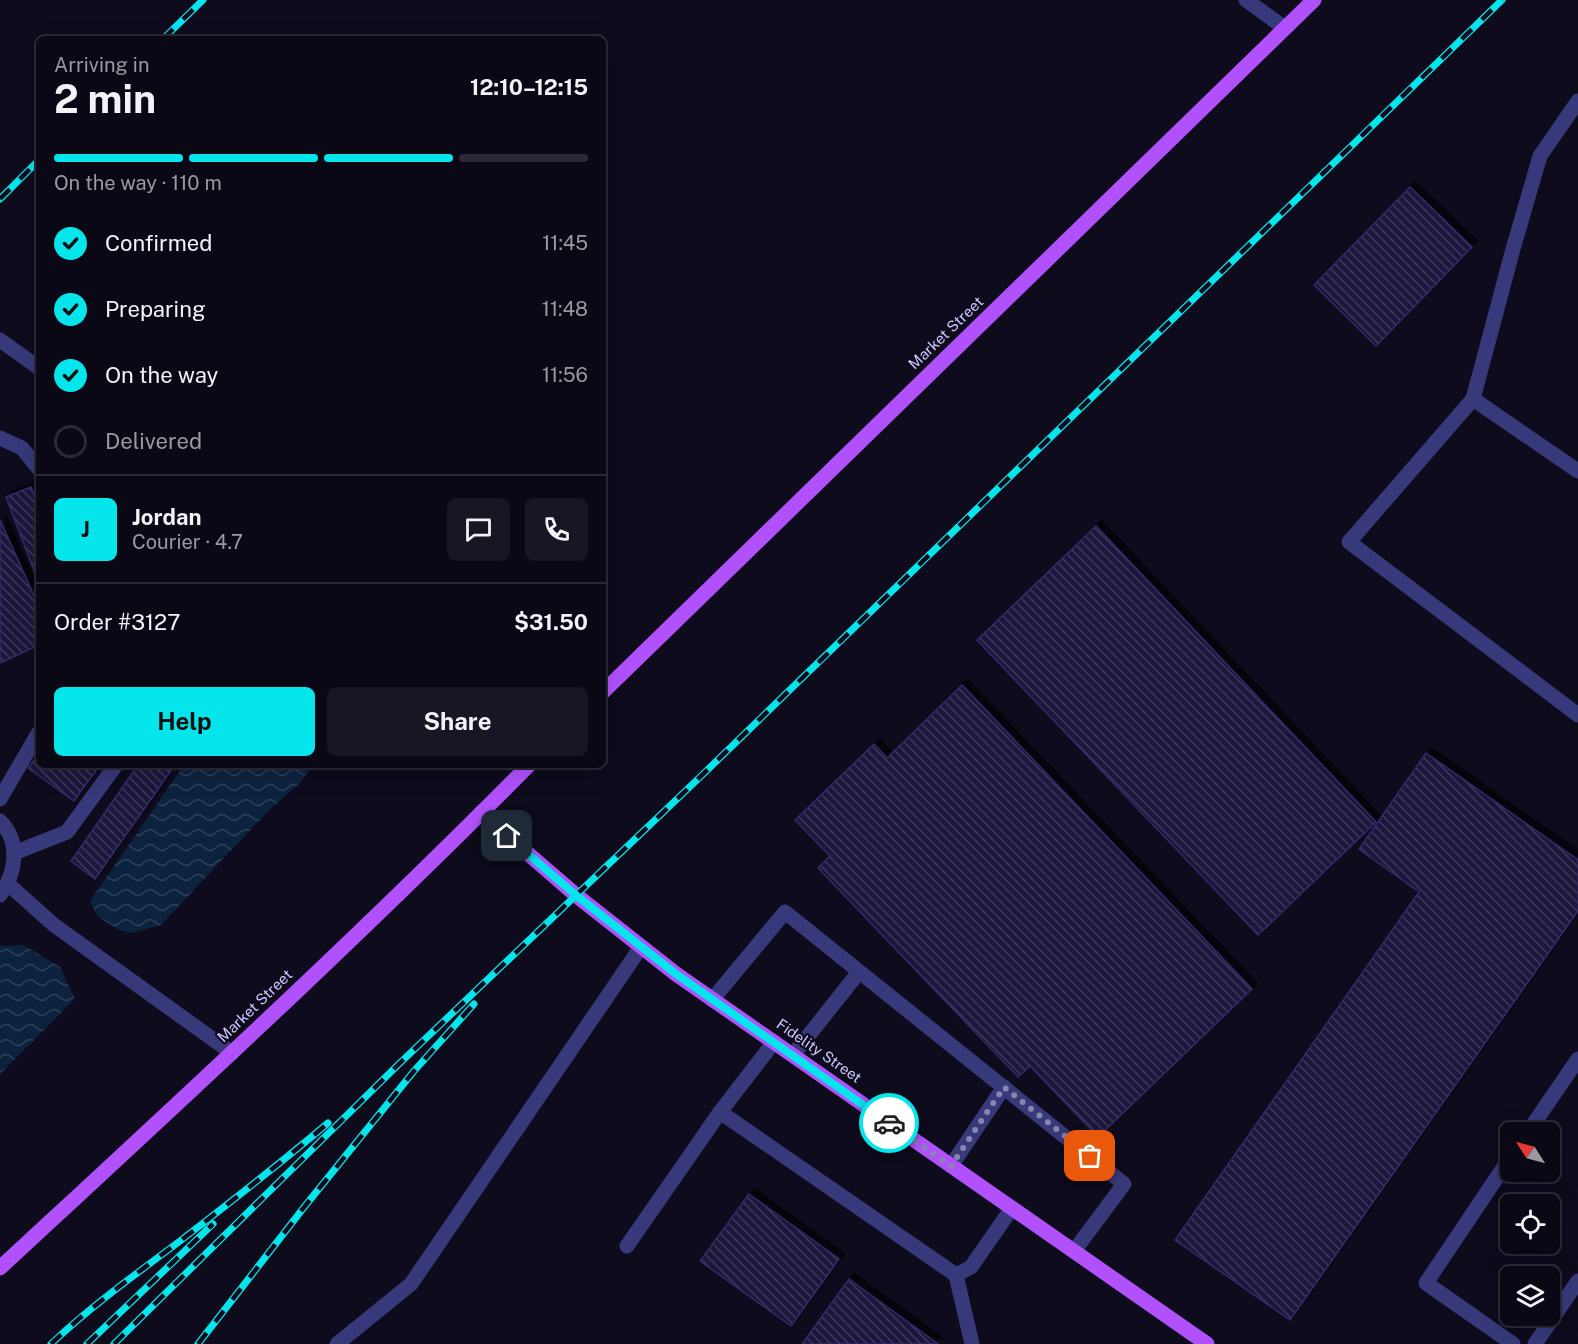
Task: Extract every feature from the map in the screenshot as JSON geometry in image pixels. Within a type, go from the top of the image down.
[{"type":"main road","name":"Market Street","points":[[606,689],[1314,0]]},
{"type":"main road","name":"Market Street","points":[[0,1268],[232,1053],[429,865],[526,768]]},
{"type":"main road","name":"Fidelity Street","points":[[481,813],[577,896],[676,974],[1207,1344]]},
{"type":"street","points":[[1246,0],[1285,28]]},
{"type":"street","points":[[1578,101],[1540,156],[1473,399],[1349,542],[1578,715]]},
{"type":"street","points":[[0,340],[36,366]]},
{"type":"street","points":[[1473,399],[1578,471]]},
{"type":"street","points":[[0,438],[22,448],[36,465]]},
{"type":"street","points":[[0,800],[36,737]]},
{"type":"street","points":[[14,853],[67,832],[114,768]]},
{"type":"street","points":[[0,821],[11,838],[14,853],[13,869],[4,889],[232,1053]]},
{"type":"street","points":[[712,1000],[785,912],[1124,1184],[1074,1251]]},
{"type":"street","points":[[337,1344],[411,1284],[641,947]]},
{"type":"street","points":[[793,1055],[859,972]]},
{"type":"street","points":[[627,1246],[720,1112],[774,1042]]},
{"type":"street","points":[[1535,1122],[1578,1059]]},
{"type":"street","points":[[951,1166],[1004,1087]]},
{"type":"street","points":[[720,1112],[956,1275],[972,1344]]},
{"type":"street","points":[[1500,1173],[1426,1283],[1513,1344]]},
{"type":"street","points":[[956,1275],[971,1267],[1012,1208]]},
{"type":"street","points":[[1535,1344],[1578,1281]]},
{"type":"water","points":[[182,768],[311,768],[299,784],[268,811],[161,925],[131,933],[119,930],[97,916],[90,901]]},
{"type":"water","points":[[23,945],[60,967],[75,999],[0,1074],[0,946]]},
{"type":"building","points":[[1410,187],[1472,247],[1376,346],[1314,285]]},
{"type":"building","points":[[31,487],[36,500],[36,576],[6,497]]},
{"type":"building","points":[[0,520],[36,600],[36,646],[0,663]]},
{"type":"building","points":[[1096,526],[1376,822],[1258,935],[977,640]]},
{"type":"building","points":[[962,685],[1252,989],[1098,1137],[1030,1066],[1018,1077],[818,868],[830,856],[795,820],[874,744],[887,758]]},
{"type":"building","points":[[1426,753],[1578,860],[1578,911],[1290,1320],[1175,1240],[1419,892],[1359,849]]},
{"type":"building","points":[[36,758],[36,768],[98,768],[74,801],[28,768]]},
{"type":"building","points":[[136,768],[173,768],[95,879],[71,861]]},
{"type":"building","points":[[749,1194],[839,1259],[791,1326],[700,1261]]},
{"type":"building","points":[[849,1279],[938,1344],[802,1344]]},
{"type":"railway","points":[[166,36],[203,0]]},
{"type":"railway","points":[[114,1344],[401,1062],[698,779],[1502,0]]},
{"type":"railway","points":[[0,199],[36,163]]},
{"type":"railway","points":[[198,1344],[414,1071],[474,1004]]},
{"type":"railway","points":[[51,1344],[99,1302],[184,1238],[328,1123]]},
{"type":"railway","points":[[87,1344],[213,1224]]},
{"type":"way so far","points":[[889,1123],[951,1166],[1004,1087],[1090,1156]]},
{"type":"route","points":[[507,836],[577,896],[676,974],[889,1123]]}]
